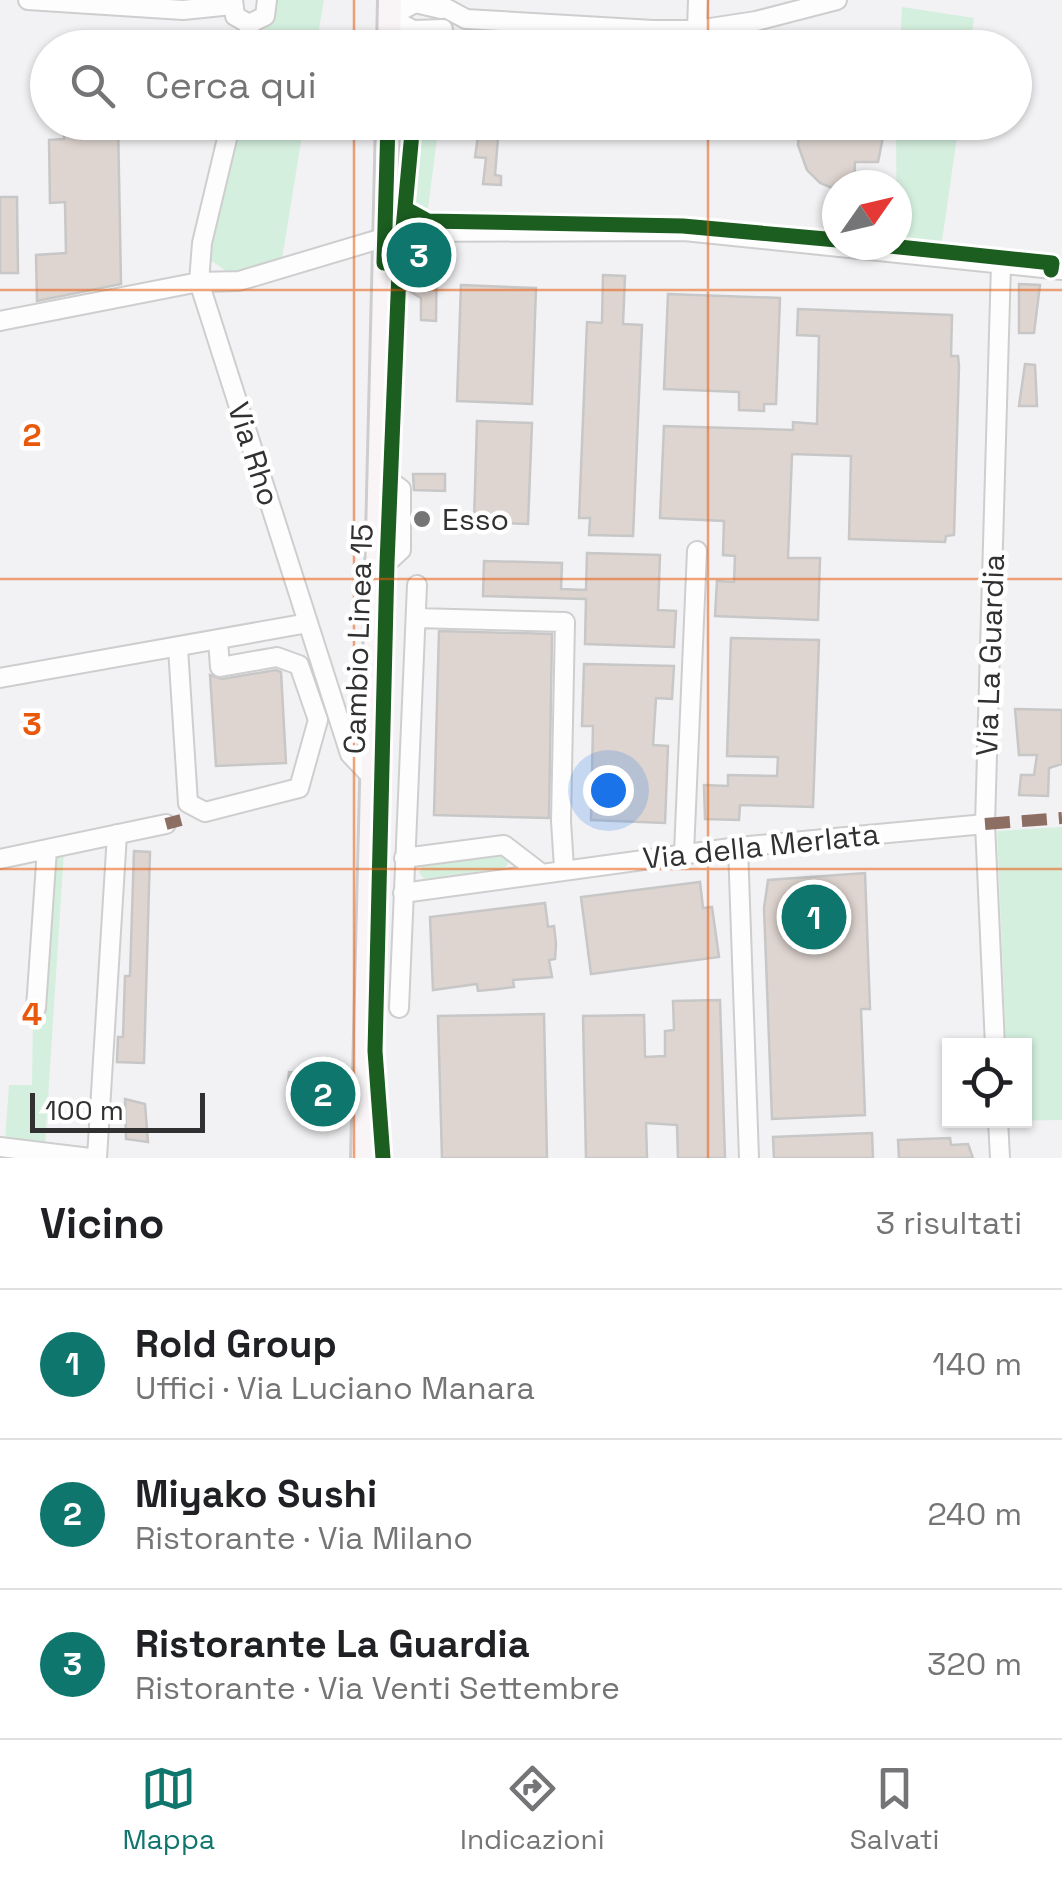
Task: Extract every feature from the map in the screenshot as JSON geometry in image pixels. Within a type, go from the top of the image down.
[{"type":"main road","points":[[363,1158],[388,140]]},
{"type":"street","points":[[28,0],[183,10],[232,2],[235,16],[249,24]]},
{"type":"street","points":[[249,24],[265,16],[266,0]]},
{"type":"street","points":[[698,0],[698,30]]},
{"type":"street","points":[[390,9],[414,3],[466,19],[698,30],[756,21],[837,0]]},
{"type":"street","points":[[390,9],[413,30],[439,13]]},
{"type":"street","points":[[249,24],[249,30]]},
{"type":"street","name":"Via Rho","points":[[227,140],[202,244],[199,282],[350,754],[370,774]]},
{"type":"street","points":[[0,321],[199,282],[239,281],[403,232],[684,230],[1062,270]]},
{"type":"street","name":"Via La Guardia","points":[[995,1038],[985,824],[1002,264]]},
{"type":"street","points":[[684,854],[697,551]]},
{"type":"street","points":[[399,1008],[417,585]]},
{"type":"street","points":[[416,618],[565,622],[560,820],[564,868]]},
{"type":"street","points":[[0,678],[308,624]]},
{"type":"street","points":[[178,648],[188,803],[205,812],[299,788],[318,720],[299,665],[277,657],[220,667],[218,641]]},
{"type":"street","points":[[0,859],[166,824]]},
{"type":"street","name":"Via della Merlata","points":[[403,893],[738,847],[985,824]]},
{"type":"street","points":[[0,1147],[93,1158],[117,834]]},
{"type":"street","points":[[404,858],[504,845],[538,872]]},
{"type":"street","points":[[738,847],[749,1158]]},
{"type":"street","points":[[36,1008],[46,849]]},
{"type":"street","points":[[998,1128],[1000,1158]]},
{"type":"green space","points":[[273,0],[324,0],[319,30],[264,30]]},
{"type":"green space","points":[[902,7],[974,18],[972,30],[901,30]]},
{"type":"green space","points":[[236,140],[301,140],[282,259],[229,273],[209,259]]},
{"type":"green space","points":[[400,140],[437,140],[426,224],[409,221],[399,203]]},
{"type":"green space","points":[[896,140],[957,140],[941,248],[912,247],[912,170],[896,170]]},
{"type":"green space","points":[[1062,827],[1062,1120],[1032,1121],[1032,1038],[1006,1038],[997,831]]},
{"type":"green space","points":[[64,851],[45,1145],[5,1141],[9,1085],[32,1085],[33,1019],[41,1019],[51,853]]},
{"type":"green space","points":[[503,856],[509,862],[505,868],[424,879],[419,873],[423,866]]},
{"type":"building","points":[[49,140],[118,140],[121,284],[37,301],[36,255],[66,253],[65,202],[50,203]]},
{"type":"building","points":[[477,140],[498,140],[495,175],[501,176],[501,185],[483,184],[486,158],[475,157]]},
{"type":"building","points":[[798,140],[882,140],[878,162],[855,162],[855,170],[822,170],[822,184],[807,170]]},
{"type":"building","points":[[0,197],[17,197],[18,273],[0,273]]},
{"type":"building","points":[[437,244],[436,321],[421,320],[421,298],[411,292],[411,248]]},
{"type":"building","points":[[603,275],[625,276],[623,324],[642,325],[633,536],[589,535],[590,518],[579,518],[587,322],[602,323]]},
{"type":"building","points":[[1019,284],[1040,285],[1034,333],[1019,333]]},
{"type":"building","points":[[461,285],[536,288],[532,404],[457,401]]},
{"type":"building","points":[[668,294],[780,298],[776,404],[764,404],[764,411],[739,410],[739,392],[664,389]]},
{"type":"building","points":[[798,309],[952,315],[951,356],[958,356],[959,366],[954,535],[946,536],[945,542],[849,539],[851,456],[792,454],[788,558],[820,558],[818,620],[715,616],[717,581],[734,582],[735,556],[723,555],[724,521],[660,518],[664,426],[793,430],[793,422],[817,424],[819,336],[797,335]]},
{"type":"building","points":[[1025,364],[1035,365],[1037,406],[1019,406]]},
{"type":"building","points":[[477,421],[532,423],[528,524],[474,522]]},
{"type":"building","points":[[413,474],[445,474],[445,491],[414,490]]},
{"type":"building","points":[[587,553],[660,555],[658,610],[676,611],[674,647],[585,644],[586,599],[483,596],[484,561],[562,563],[561,589],[586,590]]},
{"type":"building","points":[[439,631],[552,634],[549,818],[434,815]]},
{"type":"building","points":[[731,638],[819,640],[813,807],[740,805],[739,820],[705,819],[704,785],[728,786],[728,775],[777,776],[778,757],[727,756]]},
{"type":"building","points":[[584,664],[674,666],[672,699],[656,698],[653,745],[668,746],[665,823],[591,820],[593,726],[582,726]]},
{"type":"building","points":[[281,672],[286,763],[216,766],[210,675],[222,679]]},
{"type":"building","points":[[1015,709],[1062,710],[1062,764],[1049,768],[1048,796],[1019,795],[1021,775],[1034,775],[1037,755],[1019,755]]},
{"type":"building","points":[[134,851],[150,852],[144,1063],[117,1062],[118,1037],[123,1037],[125,976],[130,976]]},
{"type":"building","points":[[865,873],[870,1009],[861,1009],[865,1115],[772,1119],[764,908],[768,880]]},
{"type":"building","points":[[700,882],[703,908],[712,907],[719,957],[591,974],[581,897]]},
{"type":"building","points":[[545,903],[548,927],[554,926],[556,944],[555,959],[549,960],[552,977],[513,980],[514,987],[498,989],[478,991],[477,984],[433,990],[430,917]]},
{"type":"building","points":[[720,1000],[725,1158],[678,1158],[677,1125],[646,1123],[647,1158],[586,1158],[583,1016],[644,1015],[645,1057],[665,1056],[665,1031],[674,1030],[673,1001]]},
{"type":"building","points":[[544,1014],[547,1158],[442,1158],[438,1016]]},
{"type":"building","points":[[289,1072],[344,1076],[341,1112],[312,1109],[312,1086],[288,1083]]},
{"type":"building","points":[[125,1099],[145,1104],[148,1142],[126,1139]]},
{"type":"building","points":[[872,1133],[873,1158],[774,1158],[773,1137]]},
{"type":"building","points":[[950,1138],[951,1145],[968,1144],[973,1158],[899,1158],[898,1140]]},
{"type":"marked path","points":[[985,824],[1062,818]]},
{"type":"marked path","points":[[166,824],[181,820]]},
{"type":"cycle path","points":[[384,263],[387,140]]},
{"type":"cycle path","name":"Cambio Linea 15","points":[[383,1158],[375,1051],[387,563],[399,272],[411,140]]},
{"type":"cycle path","points":[[408,210],[428,221],[683,226],[822,239]]},
{"type":"cycle path","points":[[912,248],[1052,263],[1051,270]]},
{"type":"place","name":"Ristorante La Guardia","points":[[419,255]]},
{"type":"place","name":"Esso","points":[[422,519]]},
{"type":"place","name":"Rold Group","points":[[814,917]]},
{"type":"place","name":"Miyako Sushi","points":[[323,1094]]}]
